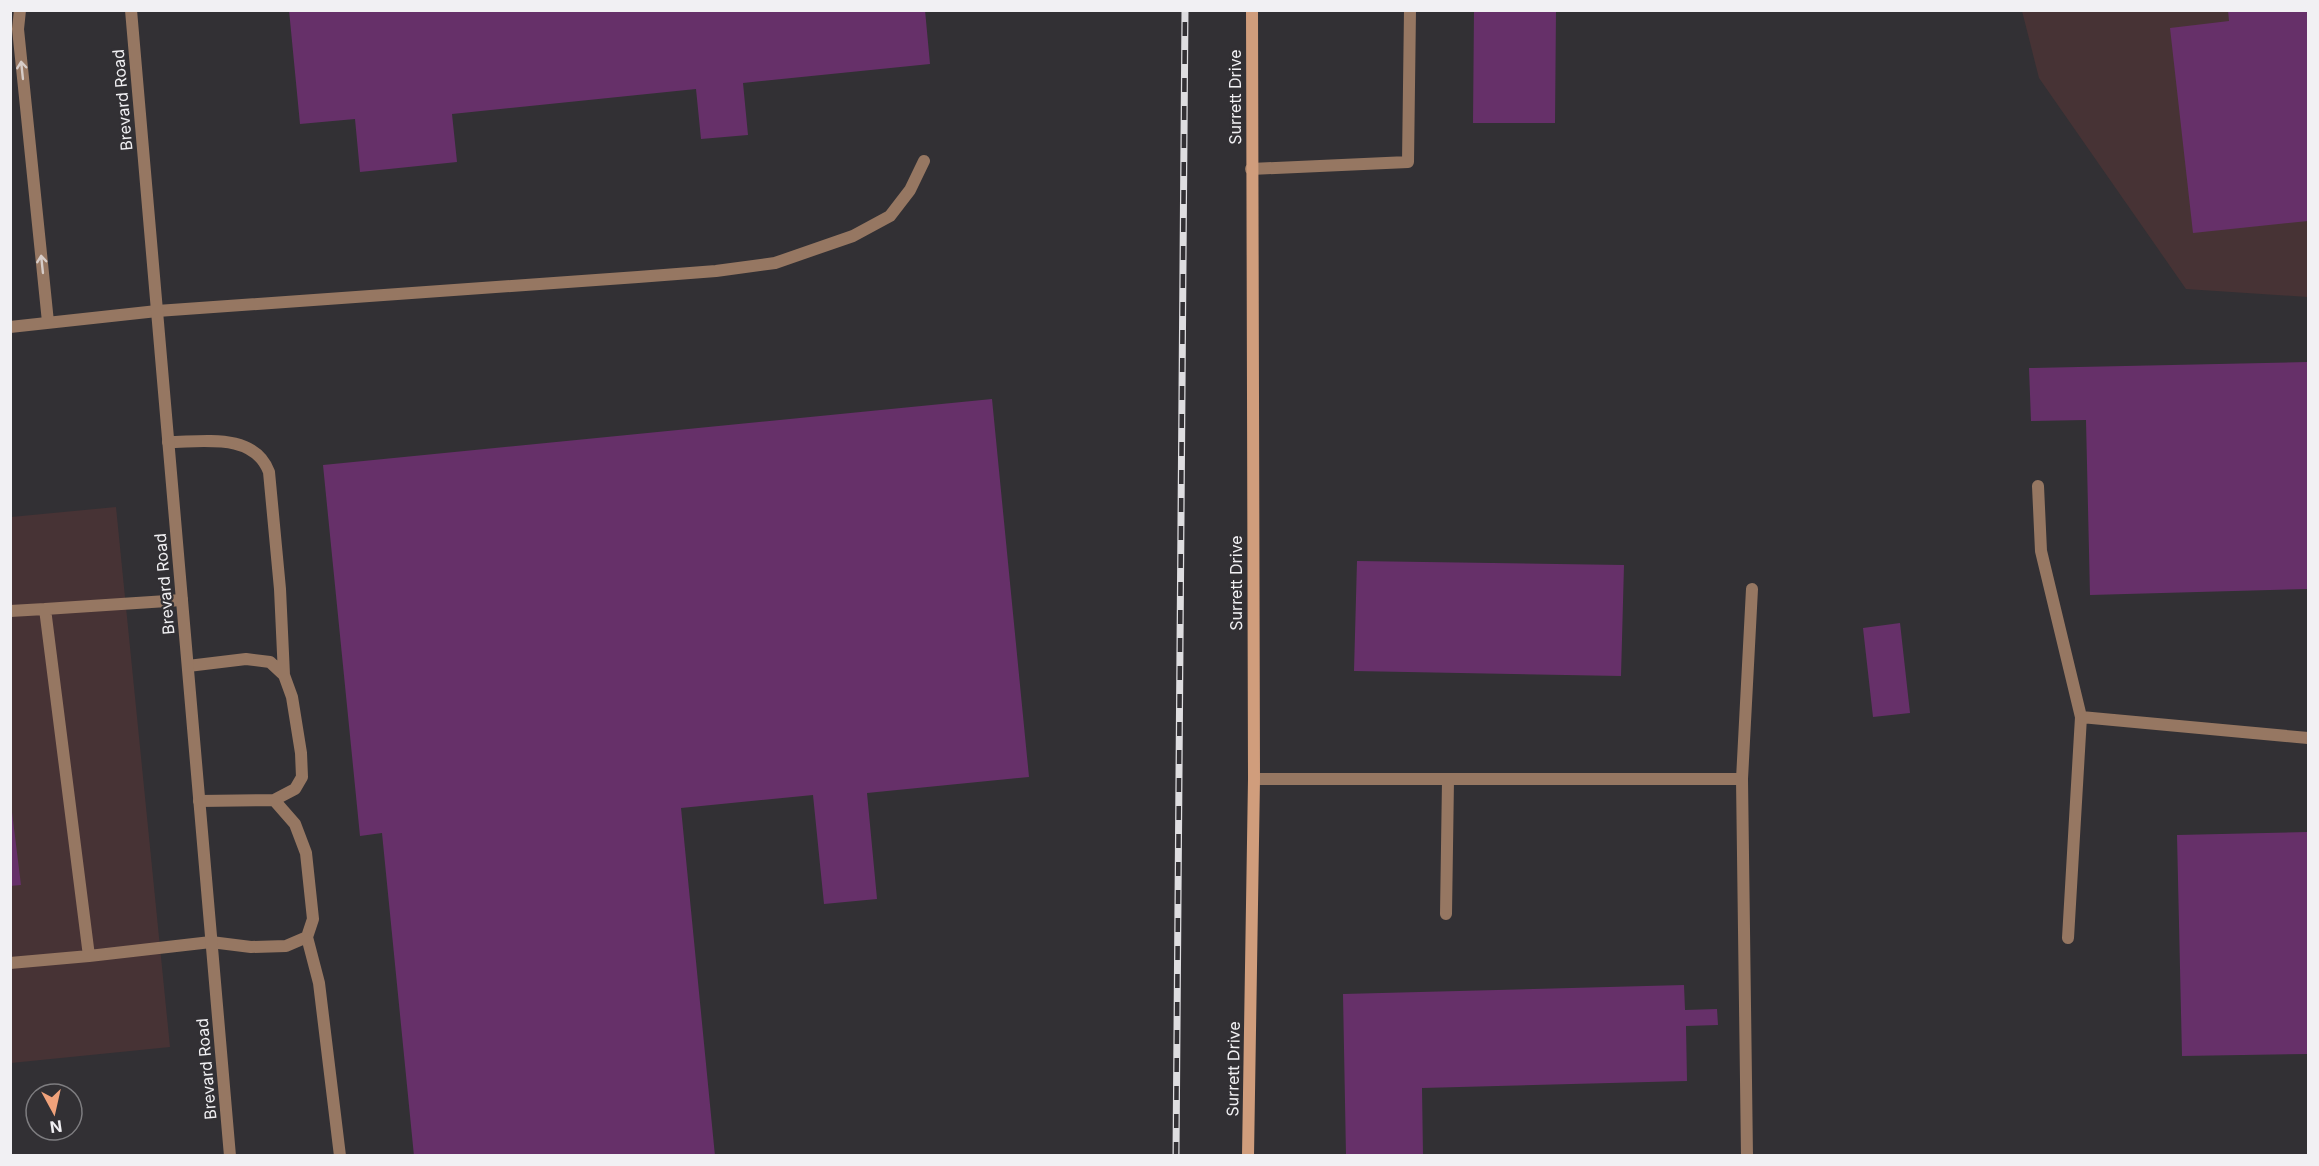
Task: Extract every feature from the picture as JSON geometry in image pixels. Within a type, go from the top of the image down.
[{"type":"street","points":[[20,10],[18,29],[48,322]]},
{"type":"street","name":"Brevard Road","points":[[131,10],[230,1155]]},
{"type":"street","name":"Surrett Drive","points":[[1248,1155],[1254,779],[1252,10]]},
{"type":"street","points":[[1251,168],[1408,162],[1410,10]]},
{"type":"street","points":[[10,327],[157,311],[716,271],[775,263],[853,236],[890,216],[910,190],[924,161]]},
{"type":"street","points":[[168,442],[225,441],[253,450],[265,460],[269,472],[279,578],[284,675],[292,697],[297,724],[302,777],[295,789],[274,800],[199,801]]},
{"type":"street","points":[[2038,486],[2041,551],[2081,717],[2068,938]]},
{"type":"street","points":[[1747,1155],[1742,779],[1752,589]]},
{"type":"street","points":[[10,611],[182,600]]},
{"type":"street","points":[[45,609],[89,956]]},
{"type":"street","points":[[188,666],[246,659],[270,662],[284,675]]},
{"type":"street","points":[[2081,717],[2308,738]]},
{"type":"street","points":[[1254,779],[1742,779]]},
{"type":"street","points":[[1446,914],[1448,780]]},
{"type":"street","points":[[274,800],[295,824],[306,853],[313,919],[307,937],[319,983],[339,1155]]},
{"type":"street","points":[[10,963],[211,942],[251,947],[286,946],[307,937]]},
{"type":"shaded area","points":[[2022,11],[2308,11],[2308,297],[2186,289],[2039,78]]},
{"type":"shaded area","points":[[116,507],[170,1047],[11,1063],[11,517]]},
{"type":"building","points":[[289,10],[925,10],[930,64],[743,83],[748,135],[701,139],[696,89],[452,114],[457,162],[360,172],[355,119],[300,124]]},
{"type":"building","points":[[1474,10],[1556,10],[1555,123],[1473,123]]},
{"type":"building","points":[[2228,10],[2308,10],[2308,221],[2193,233],[2170,28],[2229,21]]},
{"type":"building","points":[[2308,362],[2308,589],[2090,595],[2086,420],[2031,421],[2029,368]]},
{"type":"building","points":[[992,399],[1029,777],[867,793],[877,899],[824,904],[813,795],[681,808],[715,1156],[414,1156],[382,833],[360,836],[323,465]]},
{"type":"building","points":[[1357,561],[1624,565],[1621,676],[1354,671]]},
{"type":"building","points":[[1900,623],[1910,713],[1873,717],[1863,628]]},
{"type":"building","points":[[10,796],[21,885],[10,886]]},
{"type":"building","points":[[2308,832],[2308,1054],[2182,1056],[2177,835]]},
{"type":"building","points":[[1684,985],[1685,1010],[1717,1009],[1718,1025],[1686,1026],[1687,1081],[1422,1088],[1423,1156],[1346,1156],[1343,994]]},
{"type":"railway","points":[[1176,1156],[1185,10]]}]
